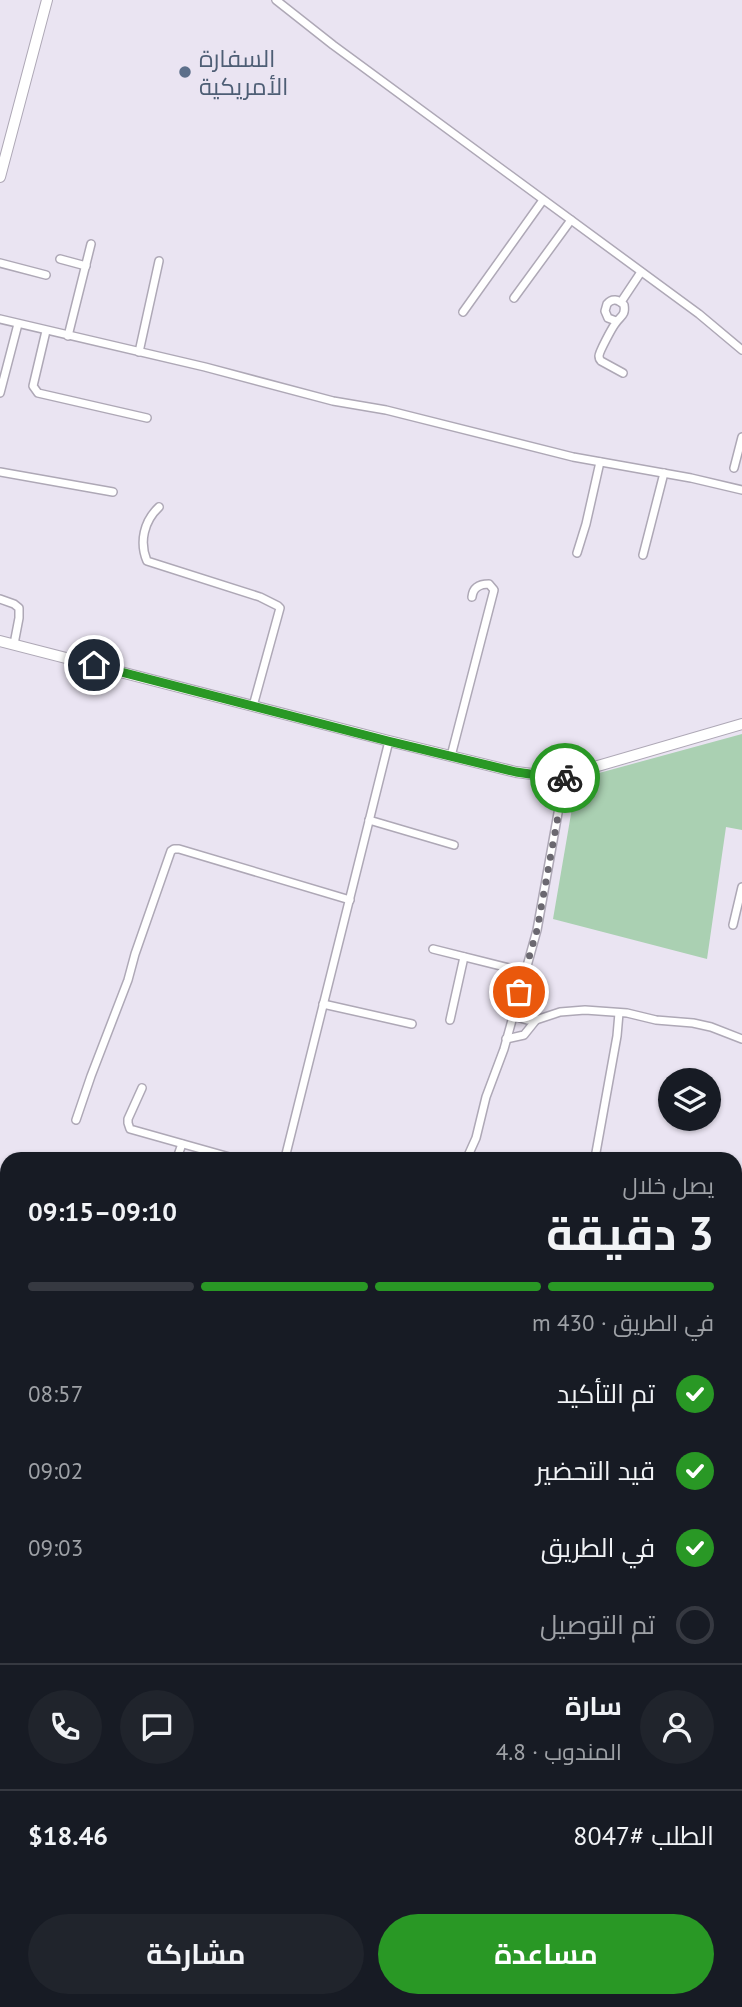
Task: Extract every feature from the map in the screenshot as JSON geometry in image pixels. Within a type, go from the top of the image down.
[{"type":"main road","points":[[0,177],[47,0]]},
{"type":"main road","points":[[0,641],[388,741],[537,775],[565,774],[742,724]]},
{"type":"street","points":[[276,0],[332,45],[699,314],[742,351]]},
{"type":"street","points":[[463,312],[544,200]]},
{"type":"street","points":[[514,298],[571,220]]},
{"type":"street","points":[[68,336],[91,244]]},
{"type":"street","points":[[60,260],[86,266]]},
{"type":"street","points":[[139,352],[159,261]]},
{"type":"street","points":[[0,263],[46,275]]},
{"type":"street","points":[[621,302],[641,272]]},
{"type":"street","points":[[616,321],[605,314],[605,308],[612,300],[621,302],[624,313],[622,318],[616,321],[599,358],[623,373]]},
{"type":"street","points":[[0,319],[205,367],[333,401],[386,410],[508,442],[742,489]]},
{"type":"street","points":[[0,393],[18,324]]},
{"type":"street","points":[[46,331],[34,390],[147,418]]},
{"type":"street","points":[[734,468],[742,437]]},
{"type":"street","points":[[577,553],[600,462]]},
{"type":"street","points":[[0,472],[113,492]]},
{"type":"street","points":[[643,555],[664,473]]},
{"type":"street","points":[[159,507],[145,528],[144,550],[147,561],[260,597],[280,608],[253,706]]},
{"type":"street","points":[[450,756],[494,590],[489,584],[478,586],[472,597]]},
{"type":"street","points":[[0,599],[19,608],[14,644]]},
{"type":"street","points":[[286,1152],[388,741]]},
{"type":"street","points":[[470,1152],[537,930],[565,774]]},
{"type":"street","points":[[369,821],[454,845]]},
{"type":"street","points":[[76,1120],[174,849],[350,900]]},
{"type":"street","points":[[733,925],[741,892]]},
{"type":"street","points":[[433,949],[525,972]]},
{"type":"street","points":[[450,1020],[464,957]]},
{"type":"street","points":[[323,1004],[412,1024]]},
{"type":"street","points":[[512,1013],[527,1020],[572,1011],[627,1013],[656,1020],[711,1027],[742,1039]]},
{"type":"street","points":[[596,1152],[619,1013]]},
{"type":"street","points":[[506,1039],[524,1035],[536,1020]]},
{"type":"street","points":[[142,1087],[128,1119],[128,1126],[139,1132],[211,1152]]},
{"type":"street","points":[[179,1152],[182,1144]]},
{"type":"green space","points":[[742,734],[742,830],[726,827],[707,959],[553,919],[577,779]]},
{"type":"way so far","points":[[519,992],[537,930],[565,778]]},
{"type":"place","name":"السفارة الأمريكية","points":[[185,72]]},
{"type":"route","points":[[94,665],[516,772],[552,776],[565,774],[565,778]]}]
